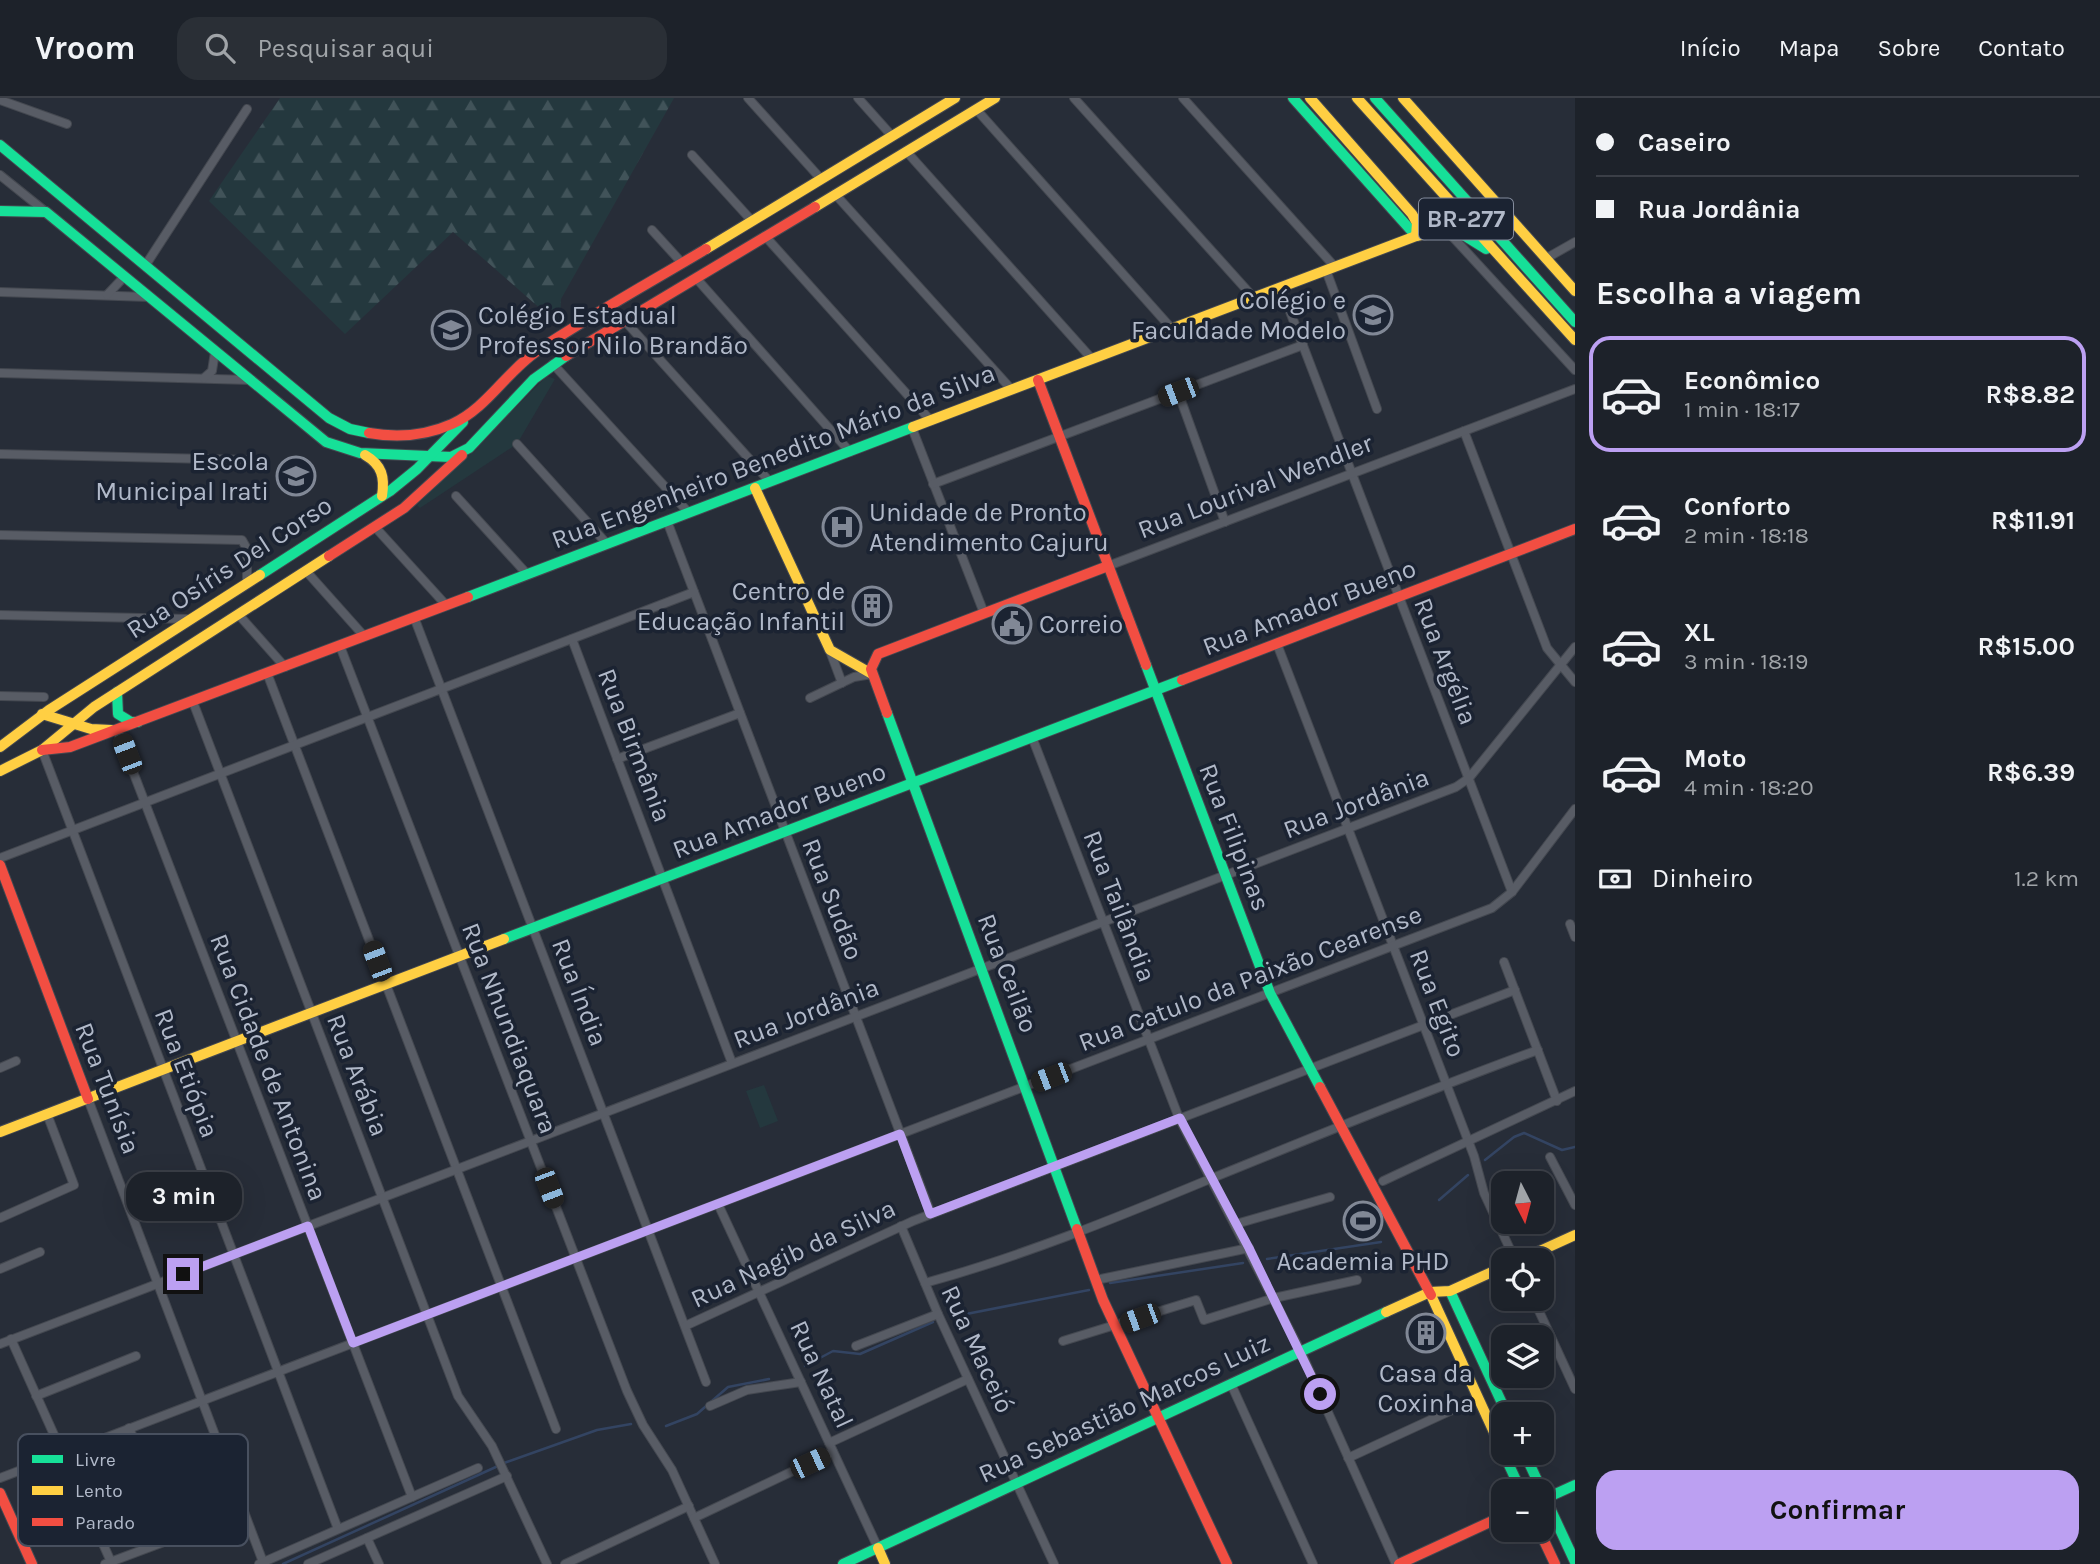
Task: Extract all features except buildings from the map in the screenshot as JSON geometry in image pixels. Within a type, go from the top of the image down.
[{"type":"main road","name":"Rua Osíris Del Corso","points":[[0,747],[42,714],[382,496],[429,458],[524,360],[955,98]]},
{"type":"main road","name":"Rua Osíris Del Corso","points":[[0,771],[42,750],[117,692],[415,500],[534,379],[553,364],[995,98]]},
{"type":"main road","points":[[1293,98],[1416,236]]},
{"type":"main road","points":[[1310,98],[1412,214],[1417,223],[1416,236]]},
{"type":"main road","name":"BR-277","points":[[1357,98],[1575,340]]},
{"type":"main road","name":"BR-277","points":[[1375,98],[1575,322]]},
{"type":"main road","name":"BR-277","points":[[1404,98],[1545,259]]},
{"type":"main road","points":[[0,145],[329,418],[365,434],[402,438],[430,433],[472,412]]},
{"type":"main road","points":[[862,154],[859,158],[860,169],[870,173],[875,170]]},
{"type":"main road","points":[[835,171],[848,171],[852,179],[848,187]]},
{"type":"main road","points":[[0,211],[46,212],[321,439],[373,459],[382,468],[385,481],[382,496]]},
{"type":"main road","name":"Rua Engenheiro Benedito Mário da Silva","points":[[42,750],[70,747],[193,702],[1416,236],[1447,230]]},
{"type":"main road","points":[[1447,230],[1465,236],[1504,262]]},
{"type":"main road","points":[[1545,259],[1575,291]]},
{"type":"main road","points":[[124,277],[134,267],[145,266]]},
{"type":"main road","points":[[659,278],[657,283],[662,292],[672,292]]},
{"type":"main road","points":[[639,290],[650,297],[649,306]]},
{"type":"main road","points":[[233,367],[243,347]]},
{"type":"main road","name":"Rua Filipinas","points":[[1038,380],[1269,993],[1430,1292],[1491,1426]]},
{"type":"main road","points":[[360,453],[451,457],[469,448]]},
{"type":"main road","points":[[755,488],[826,642],[835,655],[872,674]]},
{"type":"main road","name":"Rua Amador Bueno","points":[[0,1132],[1575,529]]},
{"type":"main road","points":[[273,566],[271,577],[278,584],[284,585]]},
{"type":"main road","name":"Rua Lourival Wendler","points":[[872,674],[872,662],[877,654],[1108,566]]},
{"type":"main road","points":[[247,583],[258,584],[262,588],[262,599]]},
{"type":"main road","name":"Rua Ceilão","points":[[872,674],[915,782],[1096,1280],[1115,1327],[1160,1417],[1227,1564]]},
{"type":"main road","points":[[117,692],[115,707],[118,713],[131,722],[138,722]]},
{"type":"main road","name":"Rua Engenheiro Benedito Mário da Silva","points":[[42,714],[90,729],[117,730]]},
{"type":"main road","name":"Rua Tunísia","points":[[0,865],[88,1099]]},
{"type":"main road","points":[[1546,1248],[1575,1236]]},
{"type":"main road","name":"Rua Sebastião Marcos Luiz","points":[[843,1564],[1430,1292],[1450,1291],[1491,1273]]},
{"type":"main road","points":[[1450,1291],[1501,1402]]},
{"type":"main road","points":[[1554,1495],[1575,1485]]},
{"type":"main road","points":[[0,1493],[18,1533]]},
{"type":"main road","points":[[1554,1520],[1575,1562]]},
{"type":"main road","points":[[1398,1564],[1491,1521]]},
{"type":"main road","points":[[1545,1542],[1555,1564]]},
{"type":"main road","points":[[24,1546],[32,1564]]},
{"type":"main road","name":"Rua Natal","points":[[878,1548],[885,1564]]},
{"type":"street","points":[[748,98],[821,179]]},
{"type":"street","points":[[858,98],[892,136]]},
{"type":"street","points":[[1074,98],[1254,298]]},
{"type":"street","points":[[1183,98],[1330,269],[1377,410]]},
{"type":"street","points":[[0,100],[67,124]]},
{"type":"street","points":[[145,266],[247,109]]},
{"type":"street","points":[[976,110],[1172,329]]},
{"type":"street","points":[[906,151],[1092,359]]},
{"type":"street","points":[[692,155],[752,221]]},
{"type":"street","points":[[0,174],[46,212]]},
{"type":"street","points":[[835,194],[1012,390]]},
{"type":"street","points":[[652,230],[682,263]]},
{"type":"street","points":[[1447,230],[1575,370]]},
{"type":"street","points":[[765,236],[932,421]]},
{"type":"street","points":[[1545,259],[1575,242]]},
{"type":"street","points":[[107,295],[124,277]]},
{"type":"street","points":[[695,278],[850,452]]},
{"type":"street","name":"Rua Argélia","points":[[1281,288],[1512,892]]},
{"type":"street","points":[[0,292],[148,296]]},
{"type":"street","points":[[625,321],[770,482]]},
{"type":"street","points":[[933,484],[1303,345]]},
{"type":"street","points":[[204,379],[212,371],[215,352]]},
{"type":"street","points":[[553,364],[689,513]]},
{"type":"street","points":[[222,379],[233,367]]},
{"type":"street","points":[[0,373],[250,380]]},
{"type":"street","name":"Rua Lourival Wendler","points":[[1108,566],[1575,389]]},
{"type":"street","points":[[1178,392],[1226,522]]},
{"type":"street","points":[[912,428],[984,613]]},
{"type":"street","points":[[1464,431],[1547,648],[1575,682]]},
{"type":"street","points":[[517,444],[607,544]]},
{"type":"street","points":[[0,454],[250,460]]},
{"type":"street","points":[[456,496],[527,575]]},
{"type":"street","name":"Rua Sudão","points":[[667,521],[930,1214]]},
{"type":"street","points":[[375,527],[446,605]]},
{"type":"street","points":[[0,535],[242,540],[247,549],[247,583]]},
{"type":"street","points":[[306,571],[364,636]]},
{"type":"street","points":[[0,858],[694,592]]},
{"type":"street","points":[[238,614],[285,667]]},
{"type":"street","points":[[0,615],[190,619]]},
{"type":"street","name":"Rua Índia","points":[[414,617],[706,1381]]},
{"type":"street","points":[[164,619],[170,632]]},
{"type":"street","name":"Rua Birmânia","points":[[572,639],[732,1063]]},
{"type":"street","points":[[826,642],[842,683]]},
{"type":"street","name":"Rua Egito","points":[[1277,644],[1468,1140],[1484,1194],[1511,1248]]},
{"type":"street","name":"Rua Nhundiaquara","points":[[340,646],[643,1425],[667,1461],[715,1564]]},
{"type":"street","name":"Rua Jordânia","points":[[0,1343],[1457,787],[1469,778],[1575,647]]},
{"type":"street","points":[[267,673],[556,1429]]},
{"type":"street","points":[[810,698],[842,683],[872,674]]},
{"type":"street","points":[[0,696],[44,697]]},
{"type":"street","name":"Rua Arábia","points":[[193,702],[462,1405],[497,1456],[547,1564]]},
{"type":"street","points":[[618,759],[740,713]]},
{"type":"street","name":"Rua Cidade de Antonina","points":[[117,730],[412,1497]]},
{"type":"street","name":"Rua Tailândia","points":[[1032,737],[1180,1118],[1301,1352],[1398,1564]]},
{"type":"street","name":"Rua Etiópia","points":[[42,750],[338,1529]]},
{"type":"street","name":"Rua Catulo da Paixão Cearense","points":[[116,1434],[1492,908],[1512,892],[1575,810]]},
{"type":"street","points":[[1570,924],[1575,937]]},
{"type":"street","points":[[1504,962],[1557,1101]]},
{"type":"street","name":"Rua Nagib da Silva","points":[[685,1326],[930,1214],[1515,990]]},
{"type":"street","points":[[925,1283],[998,1262],[1080,1233],[1446,1084],[1538,1050]]},
{"type":"street","points":[[0,1068],[16,1062]]},
{"type":"street","points":[[1382,1181],[1575,1091]]},
{"type":"street","name":"Rua Tunísia","points":[[88,1099],[214,1434]]},
{"type":"street","points":[[0,1219],[74,1185],[47,1114]]},
{"type":"street","points":[[1550,1157],[1575,1205]]},
{"type":"street","points":[[1236,1224],[1330,1197]]},
{"type":"street","name":"Rua Natal","points":[[718,1204],[878,1548]]},
{"type":"street","name":"Rua Maceió","points":[[901,1226],[938,1314],[1055,1564]]},
{"type":"street","points":[[1096,1280],[1249,1248]]},
{"type":"street","points":[[0,1269],[40,1252]]},
{"type":"street","points":[[1063,1341],[1196,1300],[1204,1320],[1274,1298],[1357,1280]]},
{"type":"street","points":[[1539,1311],[1575,1389]]},
{"type":"street","points":[[856,1346],[938,1314]]},
{"type":"street","points":[[11,1339],[53,1434]]},
{"type":"street","points":[[36,1396],[135,1356]]},
{"type":"street","points":[[829,1443],[968,1379]]},
{"type":"street","points":[[710,1406],[747,1390],[801,1382]]},
{"type":"street","points":[[1231,1384],[1313,1564]]},
{"type":"street","points":[[1348,1458],[1478,1398]]},
{"type":"street","points":[[129,1429],[131,1434]]},
{"type":"street","points":[[694,1518],[833,1452]]},
{"type":"street","points":[[261,1563],[478,1468]]},
{"type":"street","name":"Rua Catulo da Paixão Cearense","points":[[0,1478],[18,1471]]},
{"type":"street","points":[[308,1564],[507,1476]]},
{"type":"street","points":[[565,1564],[689,1506]]},
{"type":"street","name":"Rua Tunísia","points":[[248,1524],[261,1563]]},
{"type":"street","points":[[367,1538],[379,1564]]},
{"type":"street","points":[[102,1546],[109,1563],[153,1546]]},
{"type":"green space","points":[[280,98],[674,98],[561,299],[560,326],[453,232],[345,334],[209,201]]},
{"type":"green space","points":[[547,376],[555,379],[517,444],[420,508],[417,505]]},
{"type":"green space","points":[[764,1085],[778,1121],[760,1128],[746,1091]]},
{"type":"waterway","points":[[1485,1160],[1514,1137],[1524,1133],[1562,1150],[1575,1147]]},
{"type":"waterway","points":[[1439,1200],[1468,1175]]},
{"type":"waterway","points":[[1267,1259],[1381,1242]]},
{"type":"waterway","points":[[1110,1283],[1243,1263]]},
{"type":"waterway","points":[[951,1317],[1089,1290]]},
{"type":"waterway","points":[[805,1366],[833,1351],[860,1354],[933,1322]]},
{"type":"waterway","points":[[666,1426],[697,1414],[728,1387],[769,1379]]},
{"type":"waterway","points":[[504,1463],[597,1430],[631,1424]]},
{"type":"waterway","points":[[283,1564],[498,1466]]},
{"type":"traffic: fast","points":[[1293,98],[1416,236]]},
{"type":"traffic: fast","points":[[1375,98],[1575,322]]},
{"type":"traffic: fast","points":[[0,145],[329,418],[350,429],[369,433]]},
{"type":"traffic: fast","points":[[0,211],[46,212],[326,442],[360,453],[451,457],[469,448],[534,379],[566,356]]},
{"type":"traffic: fast","points":[[1447,230],[1465,236],[1486,249]]},
{"type":"traffic: fast","points":[[260,575],[390,491],[417,469],[463,422]]},
{"type":"traffic: fast","points":[[468,597],[913,427]]},
{"type":"traffic: fast","points":[[1146,665],[1270,993],[1320,1087]]},
{"type":"traffic: fast","points":[[504,939],[1182,680]]},
{"type":"traffic: fast","points":[[117,692],[118,714],[131,722],[138,722]]},
{"type":"traffic: fast","points":[[887,713],[1077,1229]]},
{"type":"traffic: fast","points":[[1450,1291],[1501,1402]]},
{"type":"traffic: fast","points":[[843,1564],[1386,1312]]},
{"type":"traffic: fast","points":[[1509,1465],[1515,1479]]},
{"type":"traffic: fast","points":[[1530,1465],[1575,1562]]},
{"type":"traffic: fast","points":[[1554,1495],[1575,1485]]},
{"type":"traffic: slow","points":[[706,249],[955,98]]},
{"type":"traffic: slow","points":[[815,207],[995,98]]},
{"type":"traffic: slow","points":[[1310,98],[1412,214],[1417,223],[1416,236]]},
{"type":"traffic: slow","points":[[1357,98],[1575,340]]},
{"type":"traffic: slow","points":[[1403,98],[1575,291]]},
{"type":"traffic: slow","points":[[913,427],[1416,236],[1447,230]]},
{"type":"traffic: slow","points":[[365,455],[379,467],[383,483],[382,496]]},
{"type":"traffic: slow","points":[[755,488],[830,650],[872,674]]},
{"type":"traffic: slow","points":[[0,771],[42,750],[94,707],[329,556]]},
{"type":"traffic: slow","points":[[0,747],[49,710],[260,575]]},
{"type":"traffic: slow","points":[[42,714],[91,729],[111,730]]},
{"type":"traffic: slow","points":[[0,1132],[504,939]]},
{"type":"traffic: slow","points":[[1546,1248],[1575,1235]]},
{"type":"traffic: slow","points":[[1386,1312],[1430,1292],[1450,1291],[1491,1272]]},
{"type":"traffic: slow","points":[[1431,1295],[1491,1426]]},
{"type":"traffic: slow","points":[[878,1548],[885,1564]]},
{"type":"traffic: jam","points":[[566,356],[815,207]]},
{"type":"traffic: jam","points":[[369,433],[411,435],[452,424],[476,409],[537,351],[706,249]]},
{"type":"traffic: jam","points":[[1038,380],[1146,665]]},
{"type":"traffic: jam","points":[[329,556],[404,508],[462,455]]},
{"type":"traffic: jam","points":[[1182,680],[1575,529]]},
{"type":"traffic: jam","points":[[887,713],[871,669],[878,654],[1108,566]]},
{"type":"traffic: jam","points":[[42,750],[70,747],[468,597]]},
{"type":"traffic: jam","points":[[0,865],[88,1099]]},
{"type":"traffic: jam","points":[[1320,1087],[1431,1295]]},
{"type":"traffic: jam","points":[[1077,1229],[1103,1300],[1227,1564]]},
{"type":"traffic: jam","points":[[0,1493],[18,1533]]},
{"type":"traffic: jam","points":[[1399,1564],[1491,1522]]},
{"type":"traffic: jam","points":[[1545,1542],[1555,1564]]},
{"type":"traffic: jam","points":[[24,1546],[32,1564]]},
{"type":"place","name":"Colégio e Faculdade Modelo","points":[[1373,315]]},
{"type":"place","name":"Colégio Estadual Professor Nilo Brandão","points":[[451,330]]},
{"type":"place","name":"Escola Municipal Irati","points":[[296,476]]},
{"type":"place","name":"Unidade de Pronto Atendimento Cajuru","points":[[842,527]]},
{"type":"place","name":"Centro de Educação Infantil","points":[[872,606]]},
{"type":"place","name":"Correio","points":[[1012,624]]},
{"type":"place","name":"Academia PHD","points":[[1363,1221]]},
{"type":"place","name":"Casa da Coxinha","points":[[1426,1333]]},
{"type":"route","points":[[183,1274],[308,1226],[353,1343],[900,1134],[930,1214],[1180,1118],[1249,1248],[1320,1394]]}]
